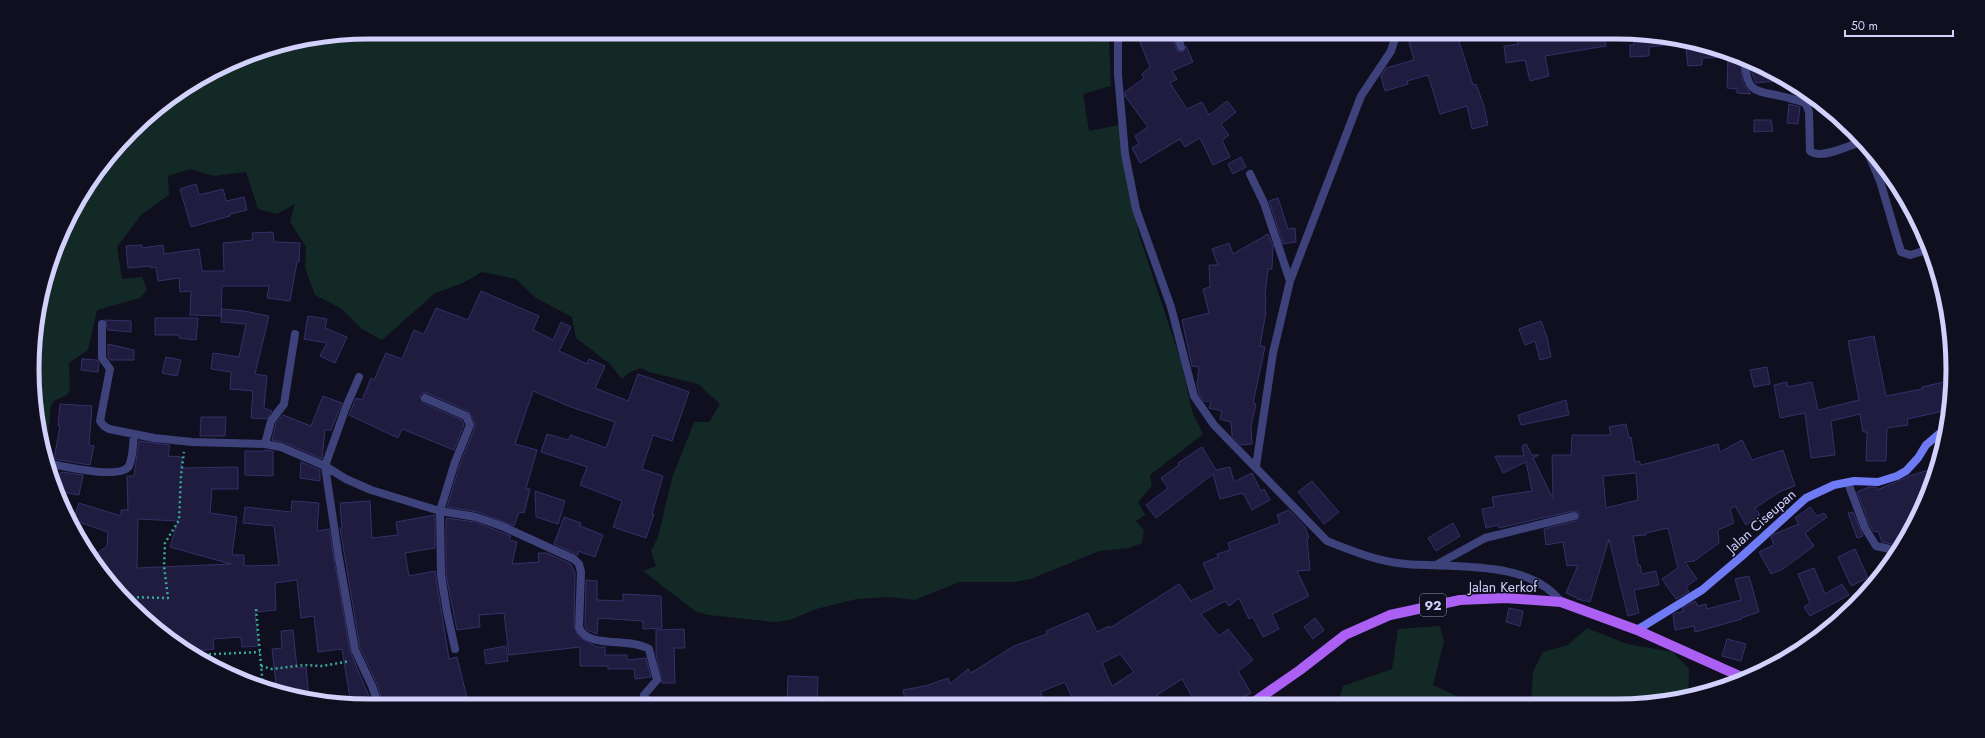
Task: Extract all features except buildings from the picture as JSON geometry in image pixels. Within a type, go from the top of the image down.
[{"type":"main road","name":"Jalan Ciseupan","points":[[1637,630],[1702,590],[1806,498],[1834,485],[1878,482],[1897,476],[1906,471],[1932,439],[1940,433]]},
{"type":"main road","name":"Jalan Kerkof","points":[[1258,699],[1300,670],[1345,635],[1390,615],[1460,600],[1504,598],[1561,602],[1637,630],[1694,654],[1738,675]]},
{"type":"street","points":[[1118,39],[1118,75],[1125,154],[1133,195],[1146,240],[1171,307],[1194,396],[1214,425],[1256,466],[1327,541],[1380,559],[1405,564],[1490,568],[1525,578],[1545,586],[1555,594],[1561,602]]},
{"type":"street","points":[[1178,39],[1181,47]]},
{"type":"street","points":[[1256,466],[1273,353],[1290,281],[1361,96],[1391,51],[1394,39]]},
{"type":"street","points":[[1745,65],[1747,80],[1750,85],[1767,94],[1786,96],[1806,104],[1809,112],[1810,151],[1813,154],[1820,155],[1856,143]]},
{"type":"street","points":[[1869,157],[1880,181],[1901,252],[1910,255],[1924,251]]},
{"type":"street","points":[[1250,174],[1264,203],[1290,281]]},
{"type":"street","points":[[102,324],[102,358],[110,369],[100,420],[104,426],[109,429],[117,429],[134,435],[187,442],[265,444],[281,447],[325,466],[346,479],[371,490],[440,511],[483,520],[574,559],[579,564],[581,572],[579,627],[581,634],[588,638],[625,642],[649,649],[657,680],[644,695],[646,699]]},
{"type":"street","points":[[265,444],[271,421],[285,400],[295,334]]},
{"type":"street","points":[[359,377],[346,407],[325,466],[355,650],[377,699]]},
{"type":"street","points":[[425,398],[466,416],[470,426],[455,462],[440,511],[441,575],[446,612],[454,648]]},
{"type":"street","points":[[53,464],[109,472],[123,471],[129,466],[134,435]]},
{"type":"street","points":[[1848,483],[1865,528],[1876,546],[1892,549]]},
{"type":"street","points":[[1435,565],[1485,538],[1574,516]]},
{"type":"path","points":[[131,597],[168,598],[164,566],[165,543],[179,520],[181,475],[187,442]]},
{"type":"path","points":[[256,609],[262,681]]},
{"type":"path","points":[[203,655],[260,652]]},
{"type":"path","points":[[261,666],[272,669],[304,665],[322,666],[359,659]]},
{"type":"green space","points":[[369,39],[1089,39],[1090,42],[1109,39],[1111,86],[1083,94],[1089,131],[1119,125],[1139,235],[1181,361],[1192,411],[1203,434],[1150,475],[1152,486],[1138,502],[1145,515],[1136,521],[1144,530],[1142,543],[1129,548],[1099,551],[1031,579],[1015,582],[959,582],[915,600],[888,597],[857,599],[816,609],[790,620],[775,622],[708,615],[695,611],[643,571],[656,566],[651,551],[658,537],[672,478],[694,422],[709,422],[720,404],[698,384],[649,372],[641,368],[630,372],[622,379],[610,364],[576,338],[572,317],[536,298],[516,279],[482,272],[463,283],[435,293],[382,340],[362,329],[342,309],[315,295],[305,268],[306,247],[290,222],[295,204],[277,214],[258,209],[246,172],[214,176],[190,169],[168,176],[169,195],[141,215],[117,247],[122,279],[142,277],[147,290],[140,298],[97,310],[88,350],[69,363],[70,389],[67,395],[54,401],[51,406],[48,444],[42,412],[39,369],[45,305],[50,284],[64,243],[83,204],[107,168],[121,151],[151,121],[168,107],[204,83],[223,73],[263,57],[305,45]]},
{"type":"green space","points":[[1440,626],[1444,642],[1433,685],[1461,699],[1339,699],[1343,686],[1392,669],[1398,629]]},
{"type":"green space","points":[[1587,628],[1627,644],[1673,652],[1689,669],[1688,691],[1638,698],[1531,699],[1533,672],[1543,652],[1568,645]]}]
